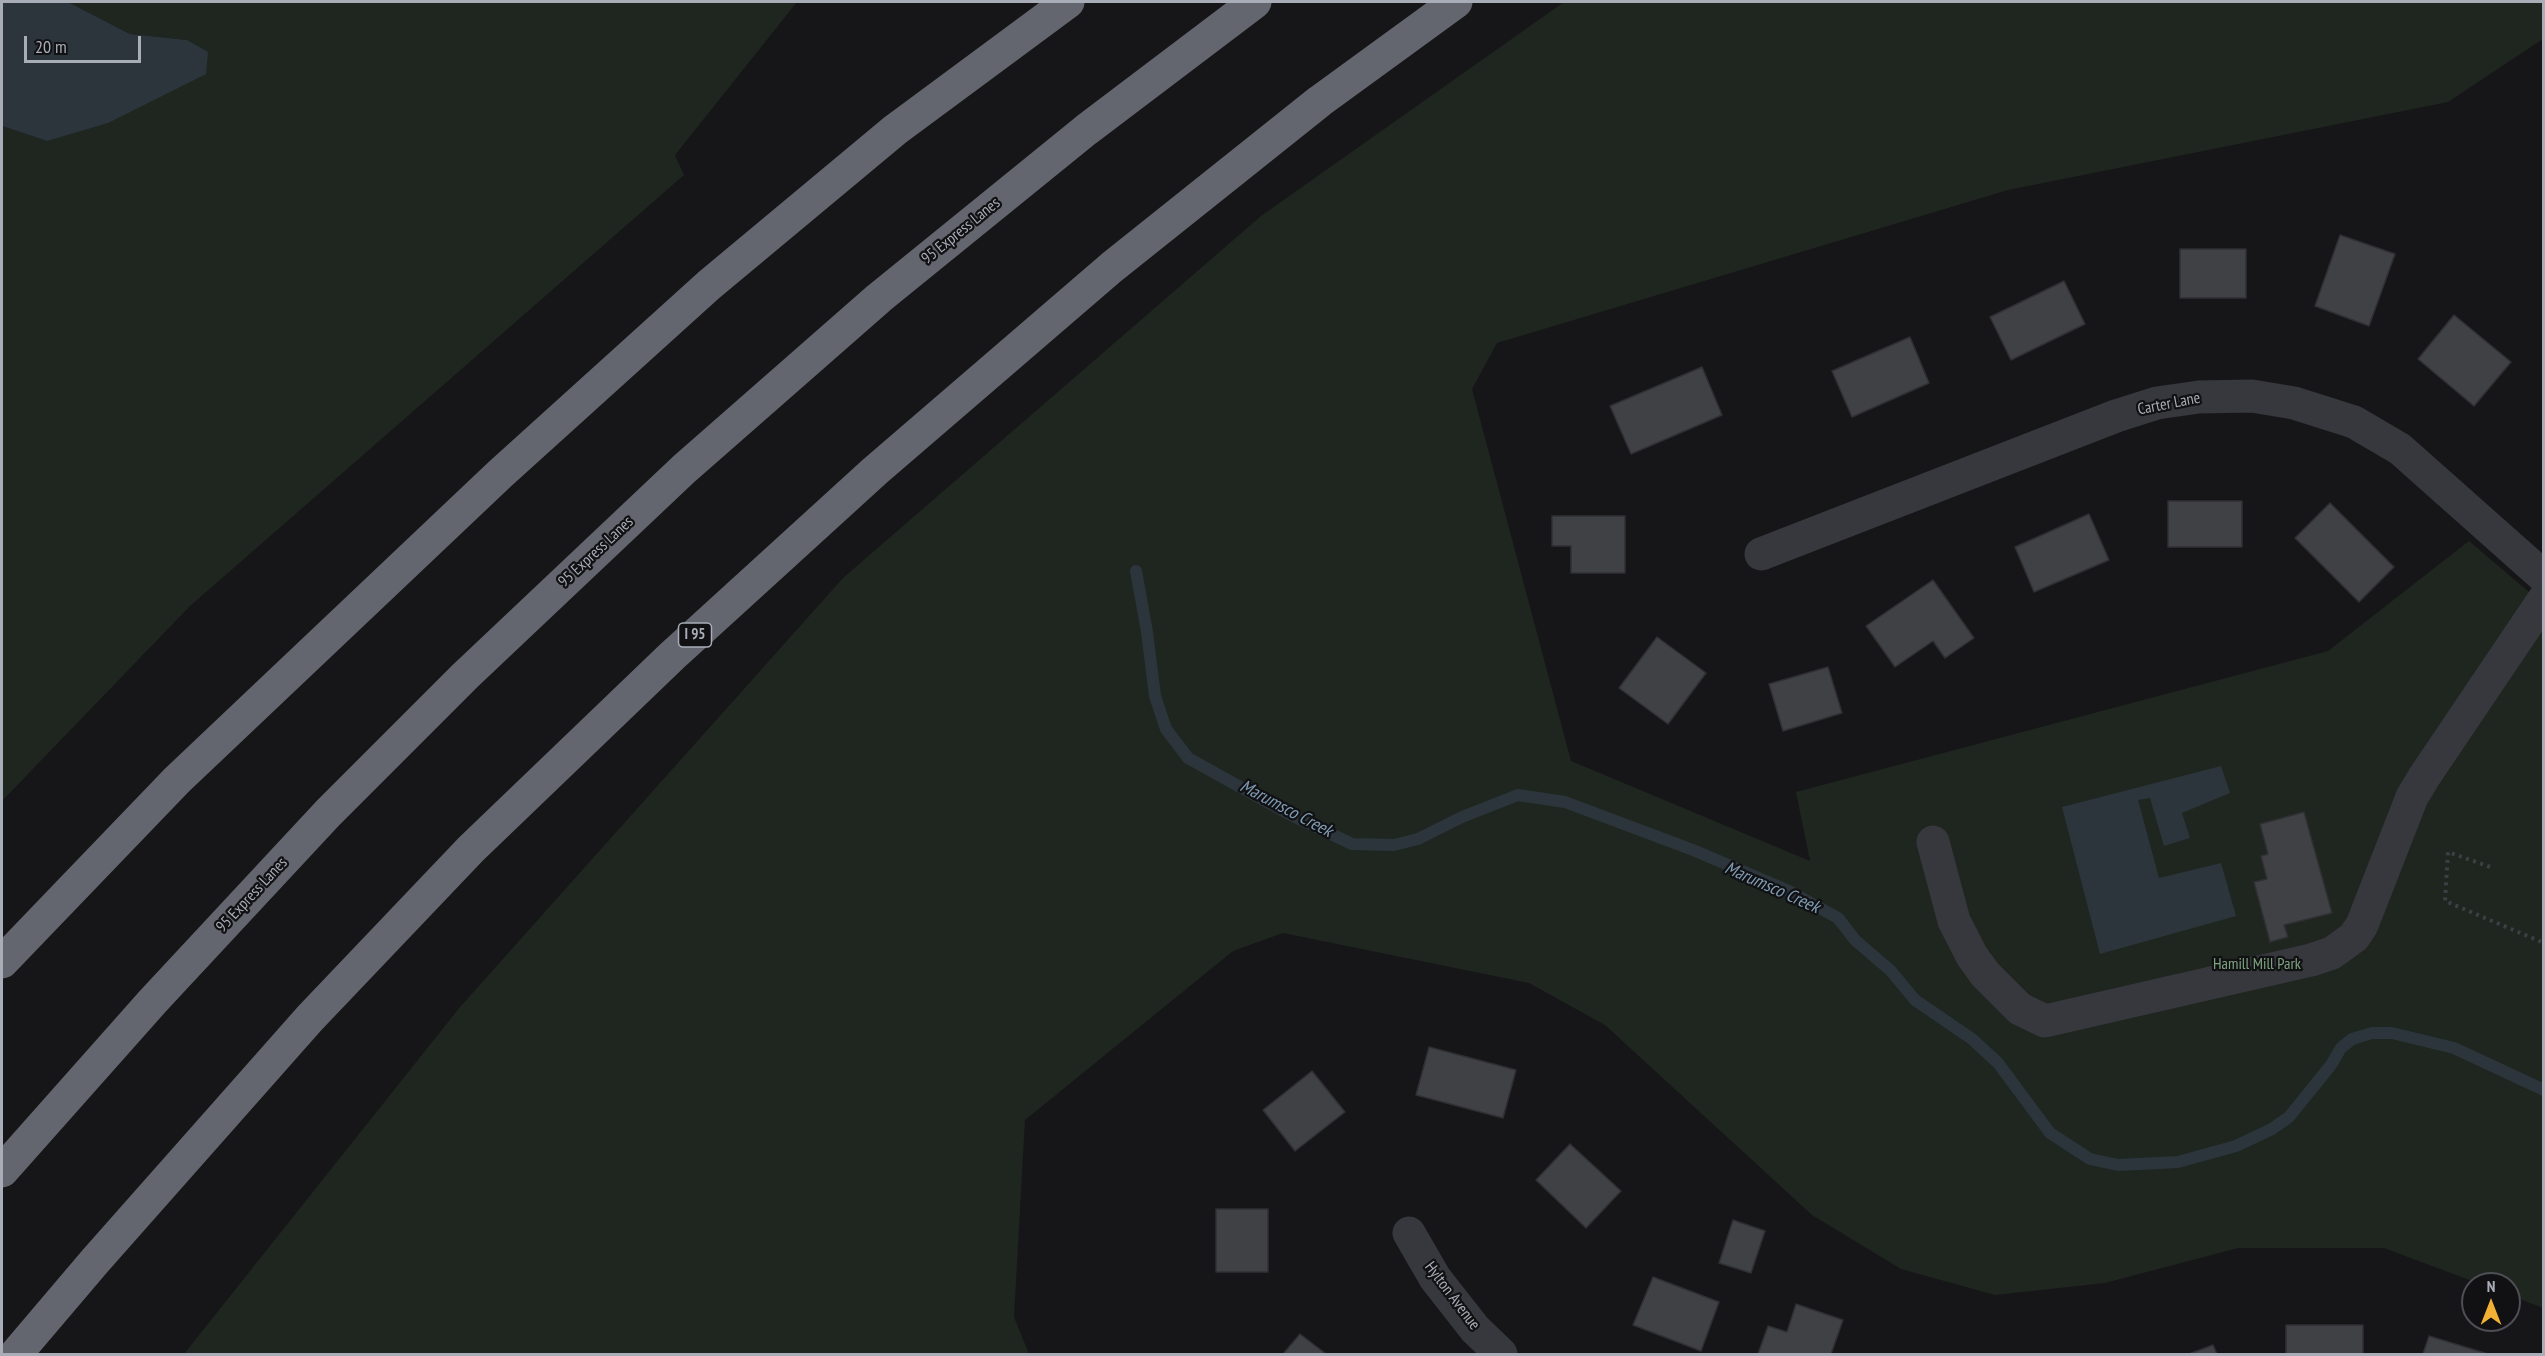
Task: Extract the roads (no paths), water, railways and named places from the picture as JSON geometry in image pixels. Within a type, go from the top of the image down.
[{"type":"highway","points":[[2,962],[186,772],[500,474],[709,285],[895,130],[1068,2]]},
{"type":"highway","name":"95 Express Lanes","points":[[2,1171],[153,1001],[328,813],[440,700],[684,469],[879,298],[1086,130],[1255,2]]},
{"type":"highway","name":"I 95","points":[[16,1354],[310,1018],[471,849],[672,656],[875,471],[1112,267],[1320,101],[1456,2]]},
{"type":"highway","points":[[2,1147],[153,1001]]},
{"type":"street","name":"Carter Lane","points":[[1761,554],[2116,416],[2157,404],[2199,397],[2252,396],[2294,403],[2354,422],[2400,448],[2544,577]]},
{"type":"street","points":[[1933,842],[1954,921],[1972,956],[1985,974],[2020,1009],[2045,1021],[2311,960],[2332,953],[2354,937],[2362,925],[2412,797],[2544,599]]},
{"type":"street","name":"Hylton Avenue","points":[[1409,1233],[1435,1278],[1475,1329],[1501,1354]]},
{"type":"waterway","name":"Marumsco Creek","points":[[1136,571],[1155,696],[1166,729],[1188,758],[1287,813],[1352,844],[1394,845],[1418,839],[1462,817],[1518,795],[1565,802],[1693,850],[1789,891],[1838,918],[1855,940],[1891,971],[1915,1000],[1972,1039],[1998,1063],[2050,1133],[2090,1159],[2118,1165],[2178,1162],[2236,1146],[2272,1129],[2289,1117],[2331,1065],[2341,1048],[2352,1039],[2372,1033],[2392,1033],[2454,1048],[2544,1090]]},
{"type":"park label","name":"Hamill Mill Park","points":[[2257,964]]}]
